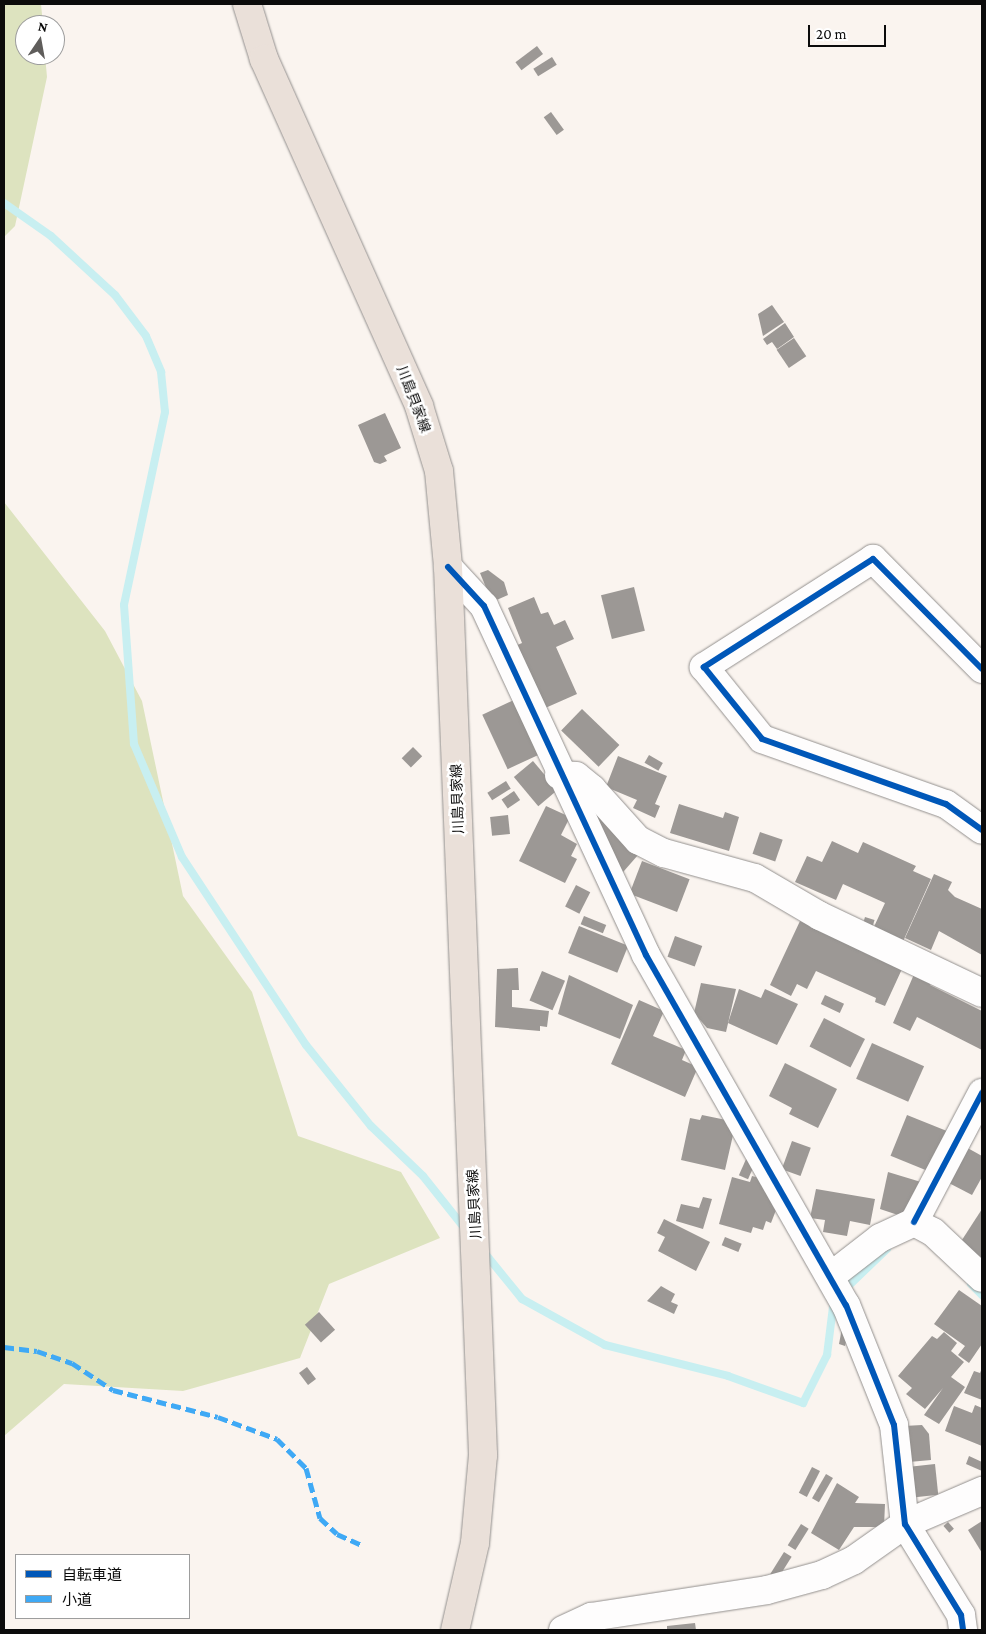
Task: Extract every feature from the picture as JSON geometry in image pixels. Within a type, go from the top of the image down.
[{"type":"main road","name":"川島貝家線","points":[[247,4],[264,59],[419,406],[439,471],[448,567],[478,1268],[480,1502],[455,1630]]},
{"type":"street","points":[[982,669],[873,560],[704,667],[762,739],[946,804],[982,830]]},
{"type":"street","points":[[448,567],[484,606],[559,775],[646,955],[831,1276],[846,1306],[894,1425],[905,1524],[961,1615],[963,1630]]},
{"type":"street","points":[[559,775],[576,776],[592,789],[638,840],[664,853],[755,878],[820,916],[982,993]]},
{"type":"street","points":[[831,1276],[880,1238],[914,1222],[982,1093]]},
{"type":"street","points":[[914,1222],[933,1232],[982,1278]]},
{"type":"street","points":[[563,1630],[591,1618],[767,1590],[822,1575],[854,1560],[905,1524],[982,1492]]},
{"type":"green space","points":[[4,4],[41,4],[42,15],[15,15],[15,65],[46,65],[47,77],[15,226],[4,237]]},
{"type":"green space","points":[[4,502],[105,631],[142,701],[183,896],[252,992],[298,1136],[401,1172],[440,1238],[329,1284],[300,1358],[183,1391],[64,1384],[4,1436]]},
{"type":"building","points":[[537,46],[543,54],[521,70],[515,62]]},
{"type":"building","points":[[552,57],[557,65],[538,76],[533,69]]},
{"type":"building","points":[[551,112],[564,130],[557,135],[544,117]]},
{"type":"building","points":[[772,305],[784,322],[763,336],[758,314]]},
{"type":"building","points":[[785,323],[794,337],[777,349],[772,342],[767,345],[763,339]]},
{"type":"building","points":[[794,338],[806,356],[789,368],[777,350]]},
{"type":"building","points":[[385,413],[401,448],[384,456],[387,461],[380,464],[374,462],[358,425]]},
{"type":"building","points":[[488,570],[504,582],[508,595],[492,602],[480,573]]},
{"type":"building","points":[[634,587],[645,631],[612,639],[601,595]]},
{"type":"building","points":[[534,597],[541,614],[548,612],[554,625],[565,620],[574,639],[556,647],[577,694],[543,709],[515,646],[522,643],[508,608]]},
{"type":"building","points":[[514,700],[539,754],[508,769],[482,715]]},
{"type":"building","points":[[582,709],[619,745],[599,767],[561,731]]},
{"type":"building","points":[[413,747],[422,756],[411,768],[402,758]]},
{"type":"building","points":[[649,755],[663,763],[658,771],[644,763]]},
{"type":"building","points":[[618,756],[667,776],[655,804],[660,806],[655,818],[633,808],[637,800],[606,787]]},
{"type":"building","points":[[533,761],[557,790],[538,806],[514,777]]},
{"type":"building","points":[[506,781],[511,789],[492,800],[487,793]]},
{"type":"building","points":[[514,791],[520,800],[508,809],[502,799]]},
{"type":"building","points":[[679,804],[723,818],[725,812],[739,817],[729,851],[670,833]]},
{"type":"building","points":[[546,806],[570,817],[561,835],[577,844],[571,856],[577,859],[565,883],[519,861]]},
{"type":"building","points":[[599,806],[638,855],[617,879],[587,815]]},
{"type":"building","points":[[508,815],[510,834],[492,836],[490,817]]},
{"type":"building","points":[[760,832],[783,840],[775,862],[753,854]]},
{"type":"building","points":[[832,841],[858,853],[863,842],[916,866],[913,871],[931,879],[901,946],[872,931],[885,903],[843,884],[836,900],[795,882],[807,856],[822,862]]},
{"type":"building","points":[[642,861],[690,879],[677,912],[629,894]]},
{"type":"building","points":[[934,874],[952,882],[948,890],[955,897],[982,909],[982,955],[939,931],[931,950],[905,938]]},
{"type":"building","points":[[576,885],[590,892],[579,914],[565,906]]},
{"type":"building","points":[[584,916],[606,925],[603,933],[581,924]]},
{"type":"building","points":[[865,917],[875,920],[872,929],[862,927]]},
{"type":"building","points":[[800,921],[902,969],[885,1006],[875,1002],[876,998],[816,971],[807,989],[797,984],[791,996],[770,985]]},
{"type":"building","points":[[579,926],[628,946],[617,973],[568,953]]},
{"type":"building","points":[[675,936],[702,946],[695,967],[667,957]]},
{"type":"building","points":[[518,968],[519,990],[512,990],[512,1007],[549,1011],[547,1027],[540,1026],[540,1031],[495,1027],[497,969]]},
{"type":"building","points":[[542,971],[565,981],[553,1010],[529,1000]]},
{"type":"building","points":[[915,972],[933,980],[930,985],[982,1011],[982,1050],[917,1017],[910,1031],[893,1023]]},
{"type":"building","points":[[569,975],[633,1005],[620,1039],[558,1014]]},
{"type":"building","points":[[701,983],[736,989],[726,1032],[707,1028],[694,1013]]},
{"type":"building","points":[[739,989],[761,998],[765,989],[798,1004],[777,1045],[728,1023]]},
{"type":"building","points":[[825,995],[844,1004],[840,1013],[821,1004]]},
{"type":"building","points":[[639,1000],[664,1011],[653,1036],[686,1050],[682,1060],[698,1067],[685,1097],[611,1064]]},
{"type":"building","points":[[824,1018],[865,1039],[850,1067],[809,1047]]},
{"type":"building","points":[[872,1043],[924,1066],[908,1102],[856,1079]]},
{"type":"building","points":[[785,1063],[837,1089],[818,1128],[789,1114],[792,1108],[769,1096]]},
{"type":"building","points":[[702,1115],[736,1122],[725,1170],[681,1160],[690,1118],[700,1120]]},
{"type":"building","points":[[907,1115],[947,1131],[930,1172],[891,1156]]},
{"type":"building","points":[[792,1141],[811,1148],[801,1176],[782,1169]]},
{"type":"building","points":[[964,1146],[982,1156],[982,1177],[972,1195],[945,1181]]},
{"type":"building","points":[[747,1157],[756,1161],[748,1179],[739,1175]]},
{"type":"building","points":[[888,1172],[921,1182],[913,1208],[898,1215],[880,1209]]},
{"type":"building","points":[[752,1176],[763,1179],[778,1205],[771,1223],[766,1221],[763,1230],[753,1227],[751,1233],[719,1224],[732,1177],[750,1182]]},
{"type":"building","points":[[816,1189],[875,1199],[870,1225],[850,1221],[847,1236],[823,1232],[825,1220],[810,1218]]},
{"type":"building","points":[[703,1197],[712,1199],[703,1229],[676,1221],[681,1204],[699,1208]]},
{"type":"building","points":[[982,1209],[982,1258],[960,1243]]},
{"type":"building","points":[[664,1219],[710,1242],[696,1271],[658,1251],[665,1237],[657,1233]]},
{"type":"building","points":[[725,1237],[742,1244],[738,1252],[722,1245]]},
{"type":"building","points":[[661,1286],[675,1294],[671,1302],[678,1305],[674,1314],[647,1301]]},
{"type":"building","points":[[959,1290],[982,1306],[982,1344],[969,1363],[958,1355],[965,1346],[934,1324]]},
{"type":"building","points":[[319,1312],[335,1330],[321,1343],[305,1325]]},
{"type":"building","points":[[842,1328],[849,1329],[845,1346],[839,1344]]},
{"type":"building","points":[[944,1332],[957,1343],[951,1351],[964,1362],[951,1377],[965,1387],[939,1424],[924,1415],[943,1388],[925,1409],[906,1394],[912,1388],[898,1376],[932,1336],[937,1339]]},
{"type":"building","points":[[307,1367],[316,1379],[308,1385],[299,1373]]},
{"type":"building","points":[[982,1368],[982,1400],[964,1393],[974,1371],[980,1373]]},
{"type":"building","points":[[975,1405],[982,1408],[982,1446],[945,1431],[954,1406],[972,1413]]},
{"type":"building","points":[[922,1425],[929,1434],[931,1460],[909,1462],[904,1426]]},
{"type":"building","points":[[969,1456],[982,1462],[982,1471],[966,1464]]},
{"type":"building","points":[[935,1464],[938,1495],[915,1497],[912,1466]]},
{"type":"building","points":[[812,1467],[820,1471],[807,1497],[799,1493]]},
{"type":"building","points":[[826,1474],[833,1478],[819,1502],[812,1498]]},
{"type":"building","points":[[837,1483],[859,1497],[855,1503],[885,1504],[884,1527],[854,1527],[839,1550],[811,1533]]},
{"type":"building","points":[[982,1521],[982,1553],[968,1530]]},
{"type":"building","points":[[948,1522],[954,1529],[949,1533],[943,1526]]},
{"type":"building","points":[[801,1524],[809,1529],[795,1550],[788,1545]]},
{"type":"building","points":[[784,1552],[792,1557],[778,1579],[770,1574]]},
{"type":"building","points":[[695,1623],[696,1630],[667,1630],[667,1626]]},
{"type":"waterway","points":[[4,203],[51,236],[115,295],[146,336],[161,372],[165,412],[124,605],[134,744],[182,857],[306,1045],[371,1126],[423,1176],[466,1230]]},
{"type":"waterway","points":[[843,1291],[887,1249]]},
{"type":"waterway","points":[[483,1251],[522,1299],[605,1345],[728,1376],[803,1403],[827,1355],[834,1299]]},
{"type":"waterway","points":[[971,1284],[982,1295]]},
{"type":"marked path","points":[[4,1347],[37,1351],[72,1363],[113,1390],[218,1417],[277,1439],[306,1468],[320,1518],[337,1534],[362,1545]]},
{"type":"cycle path","points":[[982,669],[873,559],[704,667],[762,739],[946,804],[982,830]]},
{"type":"cycle path","points":[[448,567],[484,606],[646,955],[846,1305],[894,1425],[905,1524],[961,1615],[963,1630]]},
{"type":"cycle path","points":[[914,1222],[982,1093]]}]
